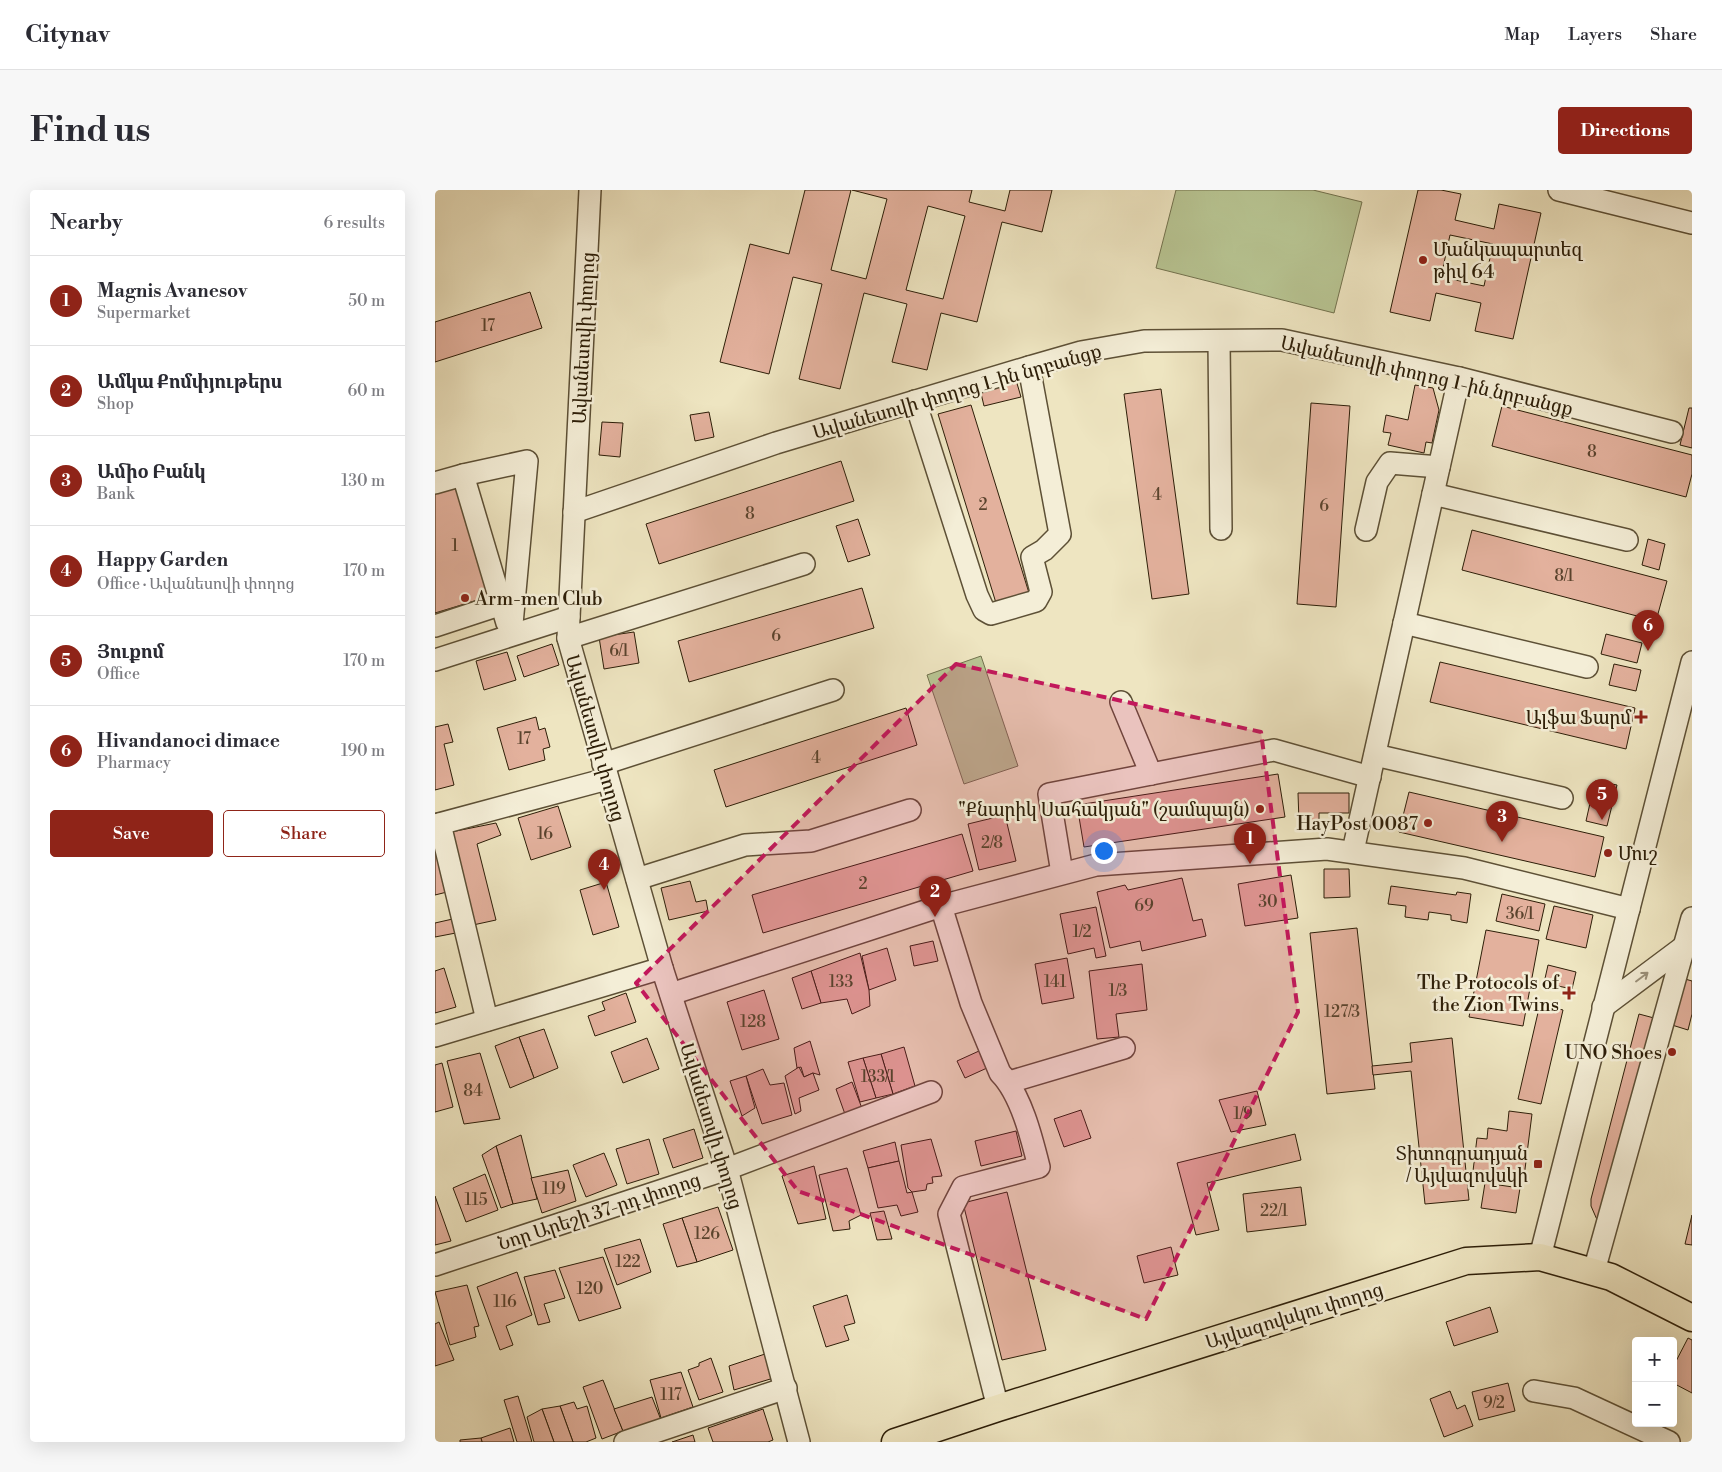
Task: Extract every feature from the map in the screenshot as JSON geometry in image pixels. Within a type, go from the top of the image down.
[{"type":"main road","name":"Այվազովսկու փողոց","points":[[895,1442],[1466,1261],[1540,1257],[1611,1277],[1692,1318]]},
{"type":"street","name":"Ավանեսովի փողոց","points":[[590,190],[568,628],[605,772],[662,968],[727,1169],[799,1442]]},
{"type":"street","points":[[1559,190],[1692,223]]},
{"type":"street","name":"Ավանեսովի փողոց 1-ին նրբանցք","points":[[574,512],[776,443],[915,401],[1081,352],[1144,341],[1282,340],[1459,378],[1672,432]]},
{"type":"street","points":[[1219,341],[1221,529]]},
{"type":"street","points":[[915,401],[977,595],[984,610],[991,614],[1036,601],[1041,592],[1032,557],[1044,550],[1060,534],[1029,367]]},
{"type":"street","points":[[1353,851],[1459,378]]},
{"type":"street","points":[[435,483],[527,461],[511,635]]},
{"type":"street","points":[[1365,530],[1377,482],[1390,463],[1439,467]]},
{"type":"street","points":[[463,475],[511,635]]},
{"type":"street","points":[[1433,494],[1627,540]]},
{"type":"street","points":[[435,660],[511,635],[568,628],[804,564]]},
{"type":"street","points":[[435,626],[501,604]]},
{"type":"street","points":[[1404,623],[1587,667]]},
{"type":"street","points":[[1540,1257],[1692,662]]},
{"type":"street","points":[[487,1020],[437,825],[605,772],[833,690]]},
{"type":"street","points":[[1121,702],[1151,774]]},
{"type":"street","points":[[1062,874],[1049,794],[1274,750],[1370,777]]},
{"type":"street","points":[[1375,755],[1562,798]]},
{"type":"street","points":[[637,879],[745,845],[811,841],[910,810]]},
{"type":"street","points":[[671,994],[941,906],[1096,864],[1327,849],[1353,851],[1464,868],[1629,909]]},
{"type":"street","points":[[941,906],[971,1003],[1000,1073],[1009,1082],[1030,1132],[1039,1167],[963,1187],[949,1214],[998,1408]]},
{"type":"street","points":[[1594,1271],[1689,942],[1692,918]]},
{"type":"street","points":[[1603,1007],[1689,942]]},
{"type":"street","points":[[435,1036],[662,968]]},
{"type":"street","points":[[1009,1082],[1125,1048]]},
{"type":"street","name":"Նոր Արեշի 37-րդ փողոց","points":[[435,1264],[727,1169],[931,1092]]},
{"type":"street","points":[[625,1442],[786,1388]]},
{"type":"street","points":[[1535,1391],[1574,1398],[1669,1442]]},
{"type":"highlighted area","points":[[956,664],[1261,732],[1298,1012],[1146,1319],[798,1191],[636,983]]},
{"type":"green space","points":[[1176,190],[1313,190],[1362,202],[1334,313],[1156,268]]},
{"type":"green space","points":[[981,656],[1018,766],[964,784],[927,675]]},
{"type":"building","points":[[805,190],[851,190],[831,270],[866,279],[887,199],[852,190],[972,190],[969,202],[1005,211],[1010,190],[1052,190],[1042,232],[1002,222],[977,322],[941,313],[927,370],[892,362],[907,304],[864,293],[840,389],[799,379],[822,284],[793,277],[769,374],[720,362],[750,244],[789,254]],"holes":[[[928,206],[965,216],[943,299],[906,290]]]},
{"type":"building","name":"Մանկապարտեզ թիվ 64","points":[[1418,190],[1441,190],[1461,194],[1455,220],[1494,229],[1499,204],[1541,213],[1513,339],[1475,331],[1481,303],[1436,293],[1430,321],[1390,312]],"holes":[[[1450,235],[1493,244],[1484,286],[1441,277]]]},
{"type":"building","points":[[530,292],[542,328],[435,362],[435,322]]},
{"type":"building","points":[[1016,380],[1021,397],[984,406],[980,389]]},
{"type":"building","points":[[1415,385],[1433,388],[1439,410],[1432,443],[1426,442],[1424,453],[1388,445],[1391,433],[1383,432],[1386,415],[1408,420]]},
{"type":"building","points":[[1161,389],[1189,594],[1152,599],[1124,394]]},
{"type":"building","points":[[1311,403],[1350,406],[1336,607],[1297,604]]},
{"type":"building","points":[[971,405],[1029,593],[996,603],[938,414]]},
{"type":"building","points":[[1502,406],[1692,455],[1692,474],[1686,497],[1492,446]]},
{"type":"building","points":[[1689,408],[1692,408],[1692,448],[1680,445]]},
{"type":"building","points":[[709,412],[714,437],[695,441],[690,415]]},
{"type":"building","points":[[602,422],[623,423],[620,457],[599,455]]},
{"type":"building","points":[[841,461],[854,501],[659,564],[646,524]]},
{"type":"building","points":[[458,487],[491,596],[435,613],[435,494]]},
{"type":"building","points":[[858,519],[870,555],[848,562],[836,526]]},
{"type":"building","points":[[1472,530],[1667,581],[1656,621],[1462,570]]},
{"type":"building","points":[[1648,539],[1665,544],[1659,570],[1642,565]]},
{"type":"building","points":[[862,588],[874,628],[689,682],[678,641]]},
{"type":"building","points":[[634,632],[639,663],[604,669],[599,637]]},
{"type":"building","points":[[1606,634],[1642,643],[1637,663],[1601,654]]},
{"type":"building","points":[[552,644],[559,665],[524,677],[517,656]]},
{"type":"building","points":[[507,652],[516,680],[484,690],[476,661]]},
{"type":"building","points":[[1440,662],[1635,708],[1626,749],[1430,702]]},
{"type":"building","points":[[1614,664],[1641,670],[1636,691],[1609,685]]},
{"type":"building","points":[[906,708],[917,745],[726,807],[714,770]]},
{"type":"building","points":[[536,717],[539,730],[545,728],[550,747],[543,749],[545,760],[509,770],[497,728]]},
{"type":"building","points":[[448,724],[453,742],[444,744],[454,785],[435,790],[435,727]]},
{"type":"building","points":[[1278,774],[1285,817],[1084,847],[1077,805]]},
{"type":"building","points":[[1595,781],[1617,785],[1607,826],[1586,821]]},
{"type":"building","points":[[1409,792],[1604,837],[1595,877],[1399,832]]},
{"type":"building","points":[[1298,793],[1349,793],[1349,813],[1319,813],[1319,822],[1299,822]]},
{"type":"building","points":[[558,806],[571,847],[531,860],[518,818]]},
{"type":"building","points":[[1005,815],[1016,861],[979,870],[968,824]]},
{"type":"building","points":[[496,823],[501,835],[477,844],[496,920],[473,925],[451,832]]},
{"type":"building","points":[[962,834],[973,871],[763,933],[752,895]]},
{"type":"building","points":[[435,850],[437,850],[447,892],[435,895]]},
{"type":"building","points":[[1324,869],[1349,869],[1350,897],[1324,898]]},
{"type":"building","points":[[1291,875],[1298,918],[1245,926],[1238,884]]},
{"type":"building","points":[[1182,878],[1193,921],[1202,919],[1206,936],[1142,951],[1140,941],[1110,948],[1097,892],[1125,885],[1128,890]]},
{"type":"building","points":[[690,881],[696,902],[706,900],[708,911],[669,920],[661,888]]},
{"type":"building","points":[[606,882],[619,927],[593,935],[580,890]]},
{"type":"building","points":[[1391,886],[1456,895],[1457,892],[1471,894],[1467,923],[1451,920],[1451,915],[1429,912],[1428,920],[1405,917],[1406,906],[1388,904]]},
{"type":"building","points":[[1502,894],[1545,904],[1539,931],[1496,921]]},
{"type":"building","points":[[1554,906],[1593,915],[1586,948],[1546,939]]},
{"type":"building","points":[[1096,907],[1106,956],[1096,958],[1094,948],[1068,954],[1060,914]]},
{"type":"building","points":[[457,918],[461,932],[435,937],[435,923]]},
{"type":"building","points":[[1357,928],[1375,1089],[1327,1094],[1310,933]]},
{"type":"building","points":[[1486,930],[1539,940],[1523,1026],[1469,1017]]},
{"type":"building","points":[[933,941],[938,961],[914,966],[910,946]]},
{"type":"building","points":[[887,948],[896,980],[869,990],[862,956]]},
{"type":"building","points":[[860,953],[869,990],[870,1006],[852,1014],[847,999],[821,1003],[811,971]]},
{"type":"building","points":[[1067,958],[1074,998],[1042,1004],[1035,964]]},
{"type":"building","points":[[1142,964],[1147,1010],[1116,1014],[1119,1037],[1097,1039],[1089,971]]},
{"type":"building","points":[[1548,965],[1576,972],[1572,989],[1544,983]]},
{"type":"building","points":[[444,968],[456,1007],[435,1013],[435,971]]},
{"type":"building","points":[[811,971],[821,1003],[802,1009],[792,978]]},
{"type":"building","points":[[1685,979],[1692,981],[1692,1014],[1688,1030],[1672,1025]]},
{"type":"building","points":[[764,990],[779,1039],[742,1050],[727,1002]]},
{"type":"building","points":[[626,993],[636,1022],[595,1036],[588,1016],[605,1010],[602,1002]]},
{"type":"building","points":[[1540,1004],[1563,1010],[1541,1104],[1518,1099]]},
{"type":"building","points":[[1639,1014],[1654,1018],[1598,1222],[1591,1206],[1591,1199]]},
{"type":"building","points":[[544,1029],[558,1068],[534,1078],[519,1037]]},
{"type":"building","points":[[519,1037],[534,1078],[510,1088],[495,1046]]},
{"type":"building","points":[[647,1038],[659,1069],[623,1083],[611,1052]]},
{"type":"building","points":[[1452,1038],[1469,1200],[1425,1204],[1411,1071],[1373,1075],[1372,1066],[1412,1062],[1410,1043]]},
{"type":"building","points":[[810,1041],[820,1075],[813,1073],[804,1077],[801,1067],[797,1068],[794,1048]]},
{"type":"building","points":[[904,1047],[915,1086],[893,1094],[881,1054]]},
{"type":"building","points":[[979,1051],[987,1068],[965,1078],[957,1061]]},
{"type":"building","points":[[480,1053],[500,1119],[464,1124],[447,1061]]},
{"type":"building","points":[[881,1054],[893,1094],[876,1098],[863,1058]]},
{"type":"building","points":[[863,1058],[876,1098],[860,1102],[848,1062]]},
{"type":"building","points":[[442,1063],[453,1107],[435,1112],[435,1065]]},
{"type":"building","points":[[799,1067],[804,1077],[813,1073],[819,1090],[799,1098],[801,1111],[795,1114],[785,1076]]},
{"type":"building","points":[[763,1069],[770,1085],[784,1083],[792,1115],[762,1124],[746,1076]]},
{"type":"building","points":[[746,1076],[755,1108],[742,1116],[730,1081]]},
{"type":"building","points":[[852,1082],[863,1111],[846,1117],[836,1089]]},
{"type":"building","points":[[1257,1091],[1266,1125],[1231,1132],[1219,1100]]},
{"type":"building","points":[[1081,1110],[1091,1138],[1064,1147],[1054,1119]]},
{"type":"building","points":[[1509,1111],[1532,1114],[1524,1177],[1473,1171],[1477,1138],[1487,1139],[1488,1128],[1507,1131]]},
{"type":"building","points":[[694,1129],[703,1158],[673,1168],[663,1139]]},
{"type":"building","points":[[1016,1131],[1022,1156],[981,1166],[975,1141]]},
{"type":"building","points":[[1295,1134],[1301,1160],[1207,1183],[1219,1230],[1196,1235],[1177,1163]]},
{"type":"building","points":[[521,1135],[537,1199],[513,1204],[496,1146]]},
{"type":"building","points":[[649,1139],[659,1174],[627,1184],[616,1149]]},
{"type":"building","points":[[931,1139],[942,1176],[932,1177],[933,1183],[927,1184],[926,1190],[912,1192],[908,1188],[901,1145]]},
{"type":"building","points":[[895,1142],[899,1161],[868,1168],[863,1151]]},
{"type":"building","points":[[496,1146],[513,1204],[501,1208],[482,1155]]},
{"type":"building","points":[[604,1153],[617,1185],[586,1197],[573,1165]]},
{"type":"building","points":[[899,1161],[907,1193],[912,1192],[918,1212],[901,1216],[897,1205],[878,1208],[868,1168]]},
{"type":"building","points":[[814,1166],[826,1219],[798,1224],[782,1176]]},
{"type":"building","points":[[847,1168],[861,1215],[849,1221],[850,1229],[833,1231],[819,1175]]},
{"type":"building","points":[[568,1170],[576,1201],[542,1213],[531,1178]]},
{"type":"building","points":[[485,1174],[498,1210],[466,1222],[453,1188]]},
{"type":"building","points":[[1485,1183],[1520,1188],[1516,1213],[1481,1208]]},
{"type":"building","points":[[1301,1187],[1306,1225],[1247,1232],[1243,1194]]},
{"type":"building","points":[[1007,1192],[1046,1350],[1002,1360],[963,1203]]},
{"type":"building","points":[[435,1196],[451,1241],[435,1245]]},
{"type":"building","points":[[718,1207],[733,1250],[697,1262],[682,1218]]},
{"type":"building","points":[[884,1211],[892,1239],[877,1240],[870,1213]]},
{"type":"building","points":[[1692,1215],[1692,1245],[1685,1244]]},
{"type":"building","points":[[682,1218],[697,1262],[677,1267],[663,1224]]},
{"type":"building","points":[[640,1239],[651,1272],[617,1285],[604,1249]]},
{"type":"building","points":[[1171,1247],[1178,1275],[1144,1283],[1137,1256]]},
{"type":"building","points":[[603,1257],[621,1308],[579,1321],[559,1268]]},
{"type":"building","points":[[555,1270],[565,1298],[544,1304],[550,1322],[538,1325],[524,1277]]},
{"type":"building","points":[[517,1272],[532,1315],[506,1326],[513,1345],[500,1350],[477,1287]]},
{"type":"building","points":[[467,1285],[479,1326],[474,1327],[476,1337],[450,1345],[435,1292]]},
{"type":"building","points":[[847,1295],[855,1323],[844,1326],[849,1340],[826,1347],[813,1306]]},
{"type":"building","points":[[1490,1307],[1498,1332],[1454,1346],[1446,1322]]},
{"type":"building","points":[[439,1322],[454,1360],[435,1366],[435,1324]]},
{"type":"building","points":[[1688,1338],[1692,1340],[1692,1393],[1677,1385],[1677,1359]]},
{"type":"building","points":[[768,1353],[777,1377],[734,1390],[729,1366]]},
{"type":"building","points":[[711,1358],[723,1392],[699,1400],[688,1370],[699,1366],[699,1363]]},
{"type":"building","points":[[681,1372],[693,1407],[661,1418],[650,1380]]},
{"type":"building","points":[[603,1380],[623,1431],[602,1439],[583,1387]]},
{"type":"building","points":[[1508,1383],[1515,1411],[1479,1420],[1472,1392]]},
{"type":"building","points":[[1450,1391],[1457,1409],[1465,1405],[1473,1426],[1444,1437],[1430,1399]]},
{"type":"building","points":[[518,1396],[532,1442],[517,1442],[504,1400]]},
{"type":"building","points":[[652,1397],[661,1420],[623,1431],[614,1409]]},
{"type":"building","points":[[574,1402],[577,1409],[587,1406],[596,1438],[586,1442],[573,1442],[560,1406]]},
{"type":"building","points":[[560,1406],[573,1442],[554,1442],[542,1409]]},
{"type":"building","points":[[542,1409],[554,1442],[534,1442],[527,1417]]},
{"type":"building","points":[[763,1409],[773,1440],[768,1442],[713,1442],[708,1428]]},
{"type":"building","points":[[510,1428],[514,1442],[482,1442],[481,1438]]},
{"type":"building","points":[[693,1435],[695,1442],[672,1442]]},
{"type":"building","points":[[481,1438],[482,1442],[460,1442],[460,1440]]},
{"type":"place","name":"Մանկապարտեզ թիվ 64","points":[[1423,260]]},
{"type":"place","name":"Arm-men Club","points":[[465,598]]},
{"type":"place","name":"Hivandanoci dimace","points":[[1648,651]]},
{"type":"place","name":"Ալֆա Ֆարմ","points":[[1641,717]]},
{"type":"place","name":"\"Քնարիկ Սահակյան\" (շամպայն)","points":[[1260,809]]},
{"type":"place","name":"Յուքոմ","points":[[1602,820]]},
{"type":"place","name":"HayPost 0087","points":[[1428,823]]},
{"type":"place","name":"Ամիօ Բանկ","points":[[1502,842]]},
{"type":"place","name":"Մուշ","points":[[1608,853]]},
{"type":"place","name":"Magnis Avanesov","points":[[1250,864]]},
{"type":"place","name":"Happy Garden","points":[[604,890]]},
{"type":"place","name":"Ամկա Քոմփյութերս","points":[[935,917]]},
{"type":"place","name":"The Protocols of the Zion Twins","points":[[1569,993]]},
{"type":"place","name":"UNO Shoes","points":[[1672,1052]]},
{"type":"place","name":"Տիտոգրադյան / Այվազովսկի","points":[[1538,1164]]}]
